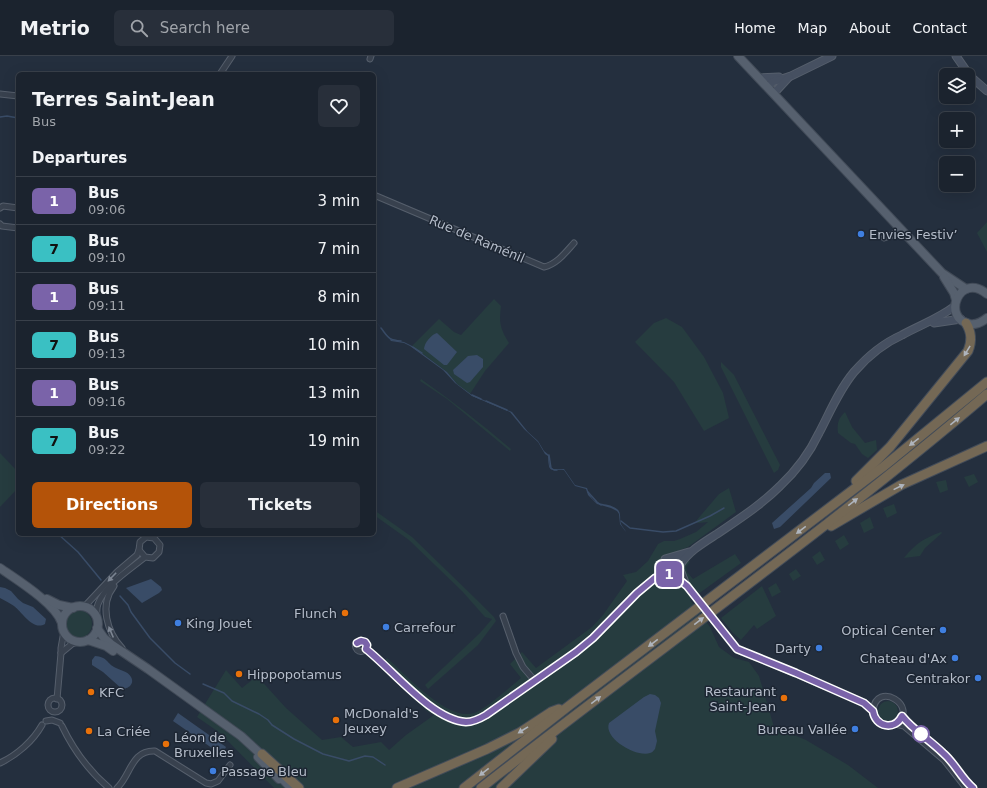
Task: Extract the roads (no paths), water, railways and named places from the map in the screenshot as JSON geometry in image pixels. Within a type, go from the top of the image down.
[{"type":"highway","points":[[832,506],[890,447],[968,351],[971,344],[970,329],[963,321]]},
{"type":"highway","points":[[464,788],[570,705],[916,441],[987,382]]},
{"type":"highway","points":[[481,788],[801,543],[987,394]]},
{"type":"highway","points":[[801,543],[901,485],[955,462],[987,446]]},
{"type":"highway","points":[[955,462],[987,451]]},
{"type":"highway","points":[[397,788],[487,749],[519,733],[551,712],[570,705]]},
{"type":"highway","points":[[501,788],[546,745],[565,724]]},
{"type":"highway","points":[[262,754],[299,788]]},
{"type":"main road","points":[[738,56],[942,273],[954,293],[956,313],[963,321],[979,324],[987,328]]},
{"type":"main road","points":[[942,273],[966,289]]},
{"type":"main road","points":[[955,303],[958,296],[966,289],[977,288],[987,294]]},
{"type":"main road","points":[[979,324],[987,318]]},
{"type":"main road","points":[[0,568],[37,594],[60,616],[63,627],[70,639],[77,642],[88,640],[93,636],[97,624]]},
{"type":"main road","points":[[37,594],[59,605],[73,608],[84,607],[90,610],[95,614],[97,624],[104,638],[241,736],[262,754],[291,788]]},
{"type":"main road","points":[[63,627],[63,617],[73,608]]},
{"type":"main road","points":[[88,640],[106,646],[125,658],[210,719],[258,757],[286,788]]},
{"type":"street","points":[[221,72],[232,56]]},
{"type":"street","points":[[768,88],[772,82],[791,76],[832,56]]},
{"type":"street","points":[[956,56],[970,76],[987,91]]},
{"type":"street","points":[[759,78],[791,76]]},
{"type":"street","points":[[774,94],[791,76]]},
{"type":"street","points":[[0,94],[16,96]]},
{"type":"street","name":"Rue de Raménil","points":[[376,196],[544,268],[551,266],[559,260],[574,243]]},
{"type":"street","points":[[0,208],[3,206],[16,208]]},
{"type":"street","points":[[0,224],[2,226],[16,228]]},
{"type":"street","points":[[884,238],[901,229]]},
{"type":"street","points":[[655,578],[677,572],[692,551],[768,498],[782,484],[806,456],[842,388],[854,372],[866,360],[882,347],[901,335],[945,314],[955,303]]},
{"type":"street","points":[[926,324],[946,320],[963,321]]},
{"type":"street","points":[[84,607],[117,572],[137,555],[140,542],[146,537],[154,538],[159,542],[160,549],[153,558],[145,557],[139,550]]},
{"type":"street","points":[[366,649],[432,708],[445,715],[467,722],[480,718],[576,652],[593,638],[637,593],[655,578],[663,567],[666,559],[692,551]]},
{"type":"street","points":[[97,624],[98,604],[106,592],[120,577],[145,557]]},
{"type":"street","points":[[674,557],[679,560],[687,586]]},
{"type":"street","points":[[663,567],[669,574],[687,586],[698,598]]},
{"type":"street","points":[[120,577],[112,589],[107,603],[106,612],[108,623],[112,635],[117,643],[148,669]]},
{"type":"street","points":[[502,616],[523,667],[535,681]]},
{"type":"street","points":[[714,620],[737,649],[864,703],[873,711],[875,718],[880,724],[888,726],[895,724],[904,726],[944,760],[966,788]]},
{"type":"street","points":[[57,699],[63,627]]},
{"type":"street","points":[[61,653],[77,642]]},
{"type":"street","points":[[864,703],[876,702],[879,699],[888,696],[897,699],[902,707],[902,716],[907,722],[943,753],[973,788]]},
{"type":"street","points":[[873,711],[876,702]]},
{"type":"street","points":[[895,724],[902,716]]},
{"type":"street","points":[[0,763],[22,749],[38,732],[44,723],[52,720],[61,725],[80,758],[109,788]]},
{"type":"street","points":[[117,788],[122,783],[137,757],[147,751],[155,751],[206,783],[210,784],[218,781],[230,765]]},
{"type":"water","points":[[376,322],[390,339],[404,342],[412,346],[447,372],[457,384],[472,395],[512,412],[528,432],[538,441],[544,451],[549,455],[550,468],[548,456],[545,454],[538,442],[524,429],[510,412],[472,396],[455,383],[443,370],[404,343],[391,341]]},
{"type":"water","points":[[437,333],[457,352],[447,365],[444,365],[424,349],[425,344],[429,339]]},
{"type":"water","points":[[477,355],[483,359],[483,367],[470,382],[467,383],[454,374],[453,370],[468,356]]},
{"type":"water","points":[[550,468],[564,469],[575,485],[587,488],[590,495],[596,502],[613,506],[617,509],[619,512],[621,524],[626,532],[620,524],[619,514],[617,511],[597,504],[588,495],[586,489],[575,486],[564,470],[553,470]]},
{"type":"water","points":[[825,473],[830,473],[831,478],[780,527],[774,529],[772,523],[811,488],[814,483]]},
{"type":"water","points":[[151,579],[161,587],[162,590],[142,603],[126,588]]},
{"type":"water","points":[[0,587],[11,591],[23,603],[33,607],[46,619],[45,624],[41,626],[32,623],[14,606],[0,598]]},
{"type":"water","points":[[95,656],[104,659],[114,667],[128,673],[132,680],[130,686],[122,689],[103,672],[92,665],[92,660]]},
{"type":"water","points":[[650,694],[659,698],[661,703],[655,731],[657,741],[655,749],[651,753],[638,753],[616,741],[611,735],[609,723]]},
{"type":"water","points":[[178,713],[226,747],[222,755],[173,721]]},
{"type":"waterway","points":[[0,117],[7,116],[16,118]]},
{"type":"waterway","points":[[381,328],[389,338],[401,341]]},
{"type":"waterway","points":[[413,347],[422,353]]},
{"type":"waterway","points":[[472,395],[481,399]]},
{"type":"waterway","points":[[486,401],[507,410]]},
{"type":"waterway","points":[[549,455],[551,468],[557,470]]},
{"type":"waterway","points":[[588,492],[601,505]]},
{"type":"waterway","points":[[621,521],[630,528],[663,532],[676,531],[724,508]]},
{"type":"waterway","points":[[60,536],[78,552],[101,580]]},
{"type":"waterway","points":[[120,596],[128,605],[131,612],[150,638],[175,663],[190,674]]},
{"type":"waterway","points":[[203,684],[224,693],[232,701],[259,714],[268,720],[272,725],[294,739],[323,754],[349,761],[365,756],[373,757],[385,765]]},
{"type":"place","name":"Envies Festiv’","points":[[861,234]]},
{"type":"place","name":"Flunch","points":[[345,613]]},
{"type":"place","name":"King Jouet","points":[[178,623]]},
{"type":"place","name":"Carrefour","points":[[386,627]]},
{"type":"place","name":"Optical Center","points":[[943,630]]},
{"type":"place","name":"Darty","points":[[819,648]]},
{"type":"place","name":"Chateau d'Ax","points":[[955,658]]},
{"type":"place","name":"Hippopotamus","points":[[239,674]]},
{"type":"place","name":"Centrakor","points":[[978,678]]},
{"type":"place","name":"KFC","points":[[91,692]]},
{"type":"place","name":"Restaurant Saint-Jean","points":[[784,698]]},
{"type":"place","name":"McDonald's Jeuxey","points":[[336,720]]},
{"type":"place","name":"Bureau Vallée","points":[[855,729]]},
{"type":"place","name":"La Criée","points":[[89,731]]},
{"type":"place","name":"Léon de Bruxelles","points":[[166,744]]},
{"type":"place","name":"Passage Bleu","points":[[213,771]]}]
